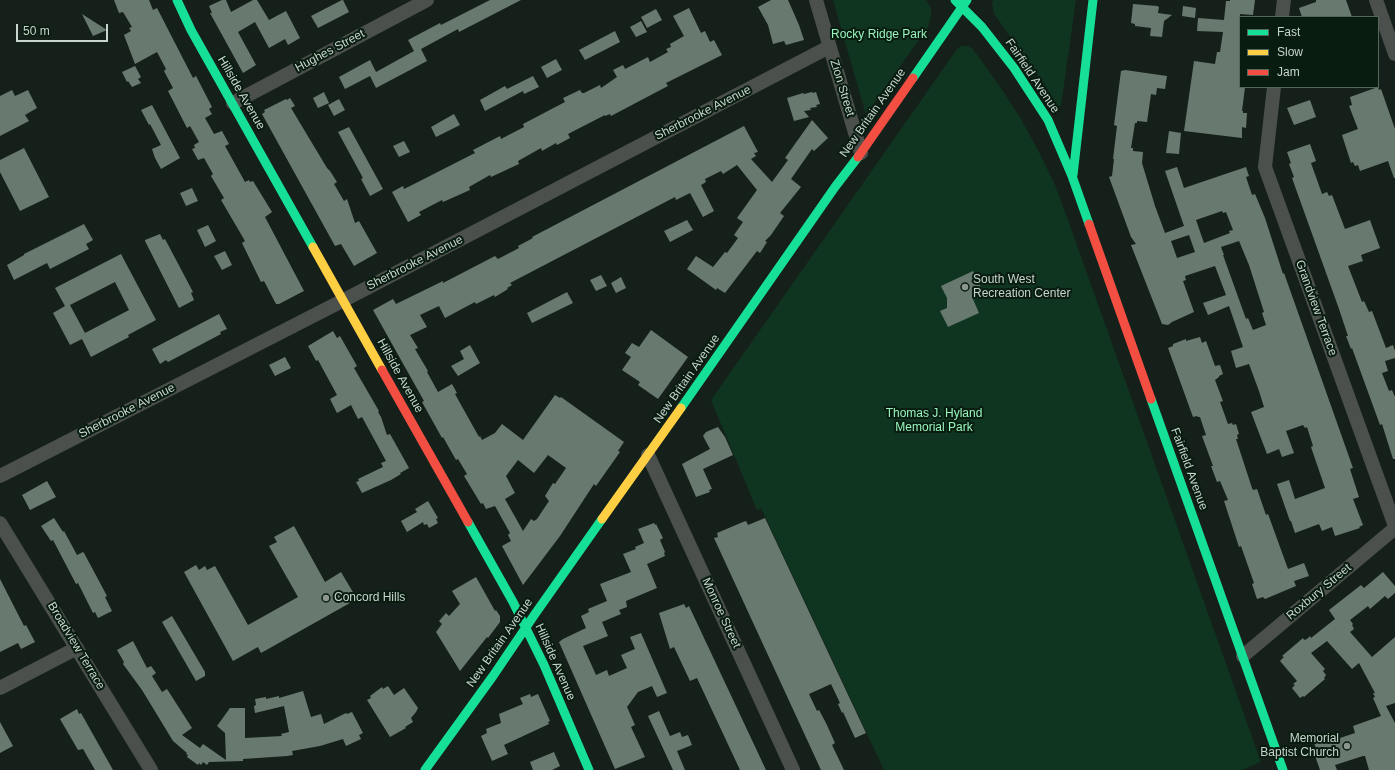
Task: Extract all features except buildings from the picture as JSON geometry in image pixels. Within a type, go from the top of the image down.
[{"type":"main road","name":"Hillside Avenue","points":[[177,0],[191,30],[344,300],[526,627],[589,770]]},
{"type":"main road","name":"Fairfield Avenue","points":[[955,0],[965,4],[1032,94],[1048,120],[1072,176],[1283,770]]},
{"type":"main road","name":"Fairfield Avenue","points":[[1072,176],[1092,0]]},
{"type":"main road","name":"New Britain Avenue","points":[[425,770],[493,676],[835,187],[861,154],[965,4]]},
{"type":"street","name":"Hughes Street","points":[[233,103],[427,0]]},
{"type":"street","name":"Zion Street","points":[[816,0],[861,154]]},
{"type":"street","points":[[1282,16],[1284,0]]},
{"type":"street","points":[[1376,0],[1395,54]]},
{"type":"street","name":"Sherbrooke Avenue","points":[[0,476],[344,300],[829,47]]},
{"type":"street","name":"Grandview Terrace","points":[[1274,88],[1265,167],[1395,527]]},
{"type":"street","name":"Monroe Street","points":[[648,455],[793,770]]},
{"type":"street","name":"Broadview Terrace","points":[[0,523],[150,770]]},
{"type":"street","name":"Roxbury Street","points":[[1243,656],[1395,527]]},
{"type":"street","points":[[0,688],[76,648]]},
{"type":"green space","name":"Rocky Ridge Park","points":[[833,0],[926,0],[931,8],[931,16],[928,27],[866,115]]},
{"type":"green space","points":[[993,0],[1076,0],[1061,106],[1057,106],[1039,76],[994,14],[992,4]]},
{"type":"green space","name":"Thomas J. Hyland Memorial Park","points":[[961,46],[968,46],[973,49],[1001,88],[1021,119],[1055,185],[1261,762],[1242,770],[884,770],[761,508],[757,510],[711,400],[957,49]]},
{"type":"traffic: fast","points":[[177,0],[191,30],[313,247]]},
{"type":"traffic: fast","points":[[955,0],[982,27],[1014,68],[1048,120],[1072,176],[1089,224]]},
{"type":"traffic: fast","points":[[913,78],[967,0]]},
{"type":"traffic: fast","points":[[1073,175],[1093,0]]},
{"type":"traffic: fast","points":[[681,408],[835,187],[858,157]]},
{"type":"traffic: fast","points":[[1151,399],[1283,770]]},
{"type":"traffic: fast","points":[[425,770],[493,676],[602,519]]},
{"type":"traffic: fast","points":[[468,522],[513,602],[544,665],[589,770]]},
{"type":"traffic: slow","points":[[313,247],[382,370]]},
{"type":"traffic: slow","points":[[602,519],[681,408]]},
{"type":"traffic: jam","points":[[858,157],[913,78]]},
{"type":"traffic: jam","points":[[1089,224],[1151,399]]},
{"type":"traffic: jam","points":[[382,370],[468,522]]},
{"type":"place","name":"South West Recreation Center","points":[[965,287]]},
{"type":"place","name":"Concord Hills","points":[[326,598]]},
{"type":"place","name":"Memorial Baptist Church","points":[[1347,746]]}]
